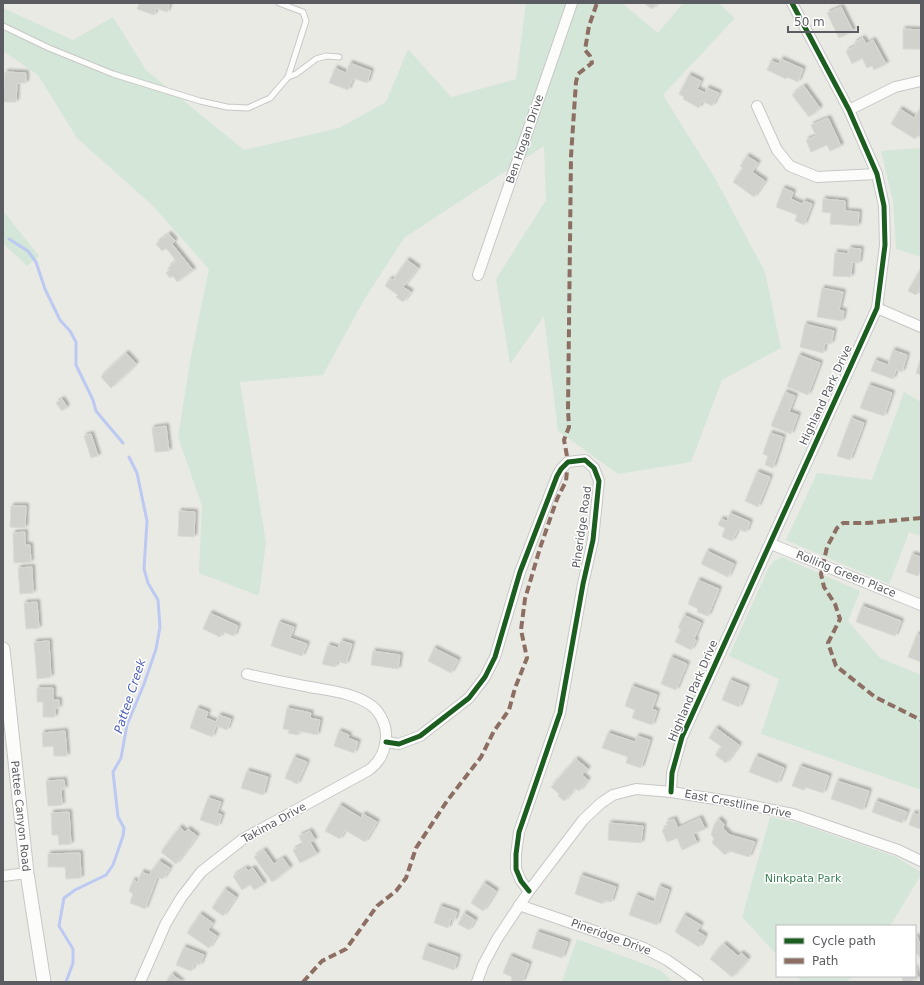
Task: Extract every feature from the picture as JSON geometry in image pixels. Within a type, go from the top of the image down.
[{"type":"street","name":"Ben Hogan Drive","points":[[478,275],[572,3]]},
{"type":"street","name":"Highland Park Drive","points":[[671,792],[672,773],[682,737],[877,308],[885,245],[884,206],[877,174],[849,110],[792,3]]},
{"type":"street","points":[[849,110],[895,87],[921,81]]},
{"type":"street","points":[[757,106],[776,150],[790,166],[817,177],[877,174]]},
{"type":"street","points":[[877,308],[921,326]]},
{"type":"street","name":"Pineridge Road","points":[[386,742],[399,744],[420,736],[469,698],[485,678],[495,657],[520,572],[561,469],[568,462],[585,460],[594,468],[599,481],[593,540],[583,584],[560,713],[519,832],[516,854],[516,869],[521,881],[528,891]]},
{"type":"street","name":"Rolling Green Place","points":[[771,544],[921,605]]},
{"type":"street","name":"Pattee Canyon Road","points":[[3,649],[27,873],[44,982]]},
{"type":"street","points":[[247,674],[339,693],[365,702],[373,707],[381,718],[386,729],[386,742]]},
{"type":"street","name":"Takima Drive","points":[[140,982],[166,923],[181,898],[201,872],[243,838],[370,770],[381,756],[386,742]]},
{"type":"street","name":"East Crestline Drive","points":[[477,982],[483,965],[497,939],[528,891],[583,820],[601,803],[613,795],[636,789],[671,792],[728,800],[793,814],[898,850],[921,862]]},
{"type":"street","points":[[3,876],[27,873]]},
{"type":"street","name":"Pineridge Drive","points":[[519,905],[644,948],[667,960],[698,982]]},
{"type":"lane","points":[[3,26],[49,48],[113,74],[200,101],[227,107],[248,108],[270,98],[288,77],[306,21],[303,12],[279,3]]},
{"type":"lane","points":[[288,77],[296,74],[316,59],[326,56],[339,57]]},
{"type":"green space","points":[[526,3],[622,3],[658,33],[683,3],[719,3],[735,18],[663,95],[716,180],[765,272],[781,348],[722,380],[691,462],[618,474],[558,431],[544,316],[510,364],[496,279],[546,200],[544,146],[404,238],[364,300],[323,375],[240,382],[266,543],[259,596],[199,573],[202,506],[178,437],[191,356],[209,269],[153,206],[77,138],[38,75],[3,51],[3,8],[73,40],[113,17],[146,70],[244,150],[339,128],[386,102],[408,49],[451,97],[516,79]]},
{"type":"green space","points":[[921,148],[921,257],[896,249],[893,201],[881,151]]},
{"type":"green space","points":[[3,211],[39,256],[27,266],[3,243]]},
{"type":"green space","points":[[904,392],[921,402],[921,536],[909,532],[889,584],[786,540],[817,473],[872,480]]},
{"type":"green space","points":[[782,557],[860,591],[848,621],[880,658],[921,675],[921,790],[761,734],[779,679],[729,656],[768,569],[774,561]]},
{"type":"green space","name":"Ninkpata Park","points":[[770,817],[798,823],[896,857],[921,872],[921,875],[891,925],[776,925],[776,954],[742,917]]},
{"type":"green space","points":[[577,939],[660,970],[673,982],[562,982]]},
{"type":"green space","points":[[798,977],[852,977],[846,982],[802,982]]},
{"type":"building","points":[[140,3],[170,3],[167,12],[156,8],[154,15],[137,9]]},
{"type":"building","points":[[644,3],[657,3],[652,9]]},
{"type":"building","points":[[841,7],[853,31],[839,38],[827,13]]},
{"type":"building","points":[[903,29],[921,30],[921,49],[903,49]]},
{"type":"building","points":[[863,38],[866,44],[873,40],[886,64],[874,70],[872,66],[867,68],[862,58],[852,64],[846,51],[856,46],[854,43]]},
{"type":"building","points":[[781,59],[803,69],[798,82],[787,77],[786,79],[767,70],[771,61],[779,64]]},
{"type":"building","points":[[350,63],[371,71],[367,83],[353,78],[348,90],[329,83],[335,68],[346,73]]},
{"type":"building","points":[[5,72],[26,73],[26,83],[17,83],[16,102],[3,102]]},
{"type":"building","points":[[689,75],[701,81],[697,89],[705,93],[707,88],[719,93],[712,106],[702,101],[699,108],[683,99],[684,97],[679,94]]},
{"type":"building","points":[[804,86],[820,108],[809,117],[792,95]]},
{"type":"building","points":[[921,107],[921,130],[915,139],[891,124],[900,109],[914,118]]},
{"type":"building","points":[[828,118],[841,146],[830,151],[827,145],[811,152],[806,140],[816,136],[811,125]]},
{"type":"building","points":[[747,156],[758,163],[752,172],[765,181],[754,197],[733,182],[743,168],[740,166]]},
{"type":"building","points":[[783,188],[793,192],[791,199],[802,204],[804,201],[812,204],[804,225],[795,221],[797,215],[776,207]]},
{"type":"building","points":[[823,199],[845,201],[845,211],[859,212],[858,226],[830,224],[831,213],[822,212]]},
{"type":"building","points":[[169,234],[175,241],[172,244],[193,270],[177,282],[173,276],[170,278],[166,273],[170,270],[168,268],[176,261],[166,248],[162,251],[156,244]]},
{"type":"building","points":[[849,248],[861,249],[859,263],[852,262],[851,277],[833,276],[835,252],[848,254]]},
{"type":"building","points":[[407,260],[418,268],[403,287],[411,292],[403,302],[396,297],[398,295],[385,286],[390,279],[393,280]]},
{"type":"building","points":[[921,268],[921,287],[916,295],[908,291]]},
{"type":"building","points":[[822,288],[843,292],[839,310],[844,311],[842,321],[817,317]]},
{"type":"building","points":[[805,324],[834,331],[831,344],[825,343],[823,353],[800,347]]},
{"type":"building","points":[[893,350],[907,355],[902,372],[896,370],[893,379],[871,371],[875,360],[888,365]]},
{"type":"building","points":[[126,353],[136,364],[111,388],[101,377]]},
{"type":"building","points":[[799,355],[820,363],[808,395],[787,387]]},
{"type":"building","points":[[921,358],[921,375],[916,373]]},
{"type":"building","points":[[869,385],[892,393],[884,416],[860,408]]},
{"type":"building","points":[[785,392],[795,396],[789,412],[798,415],[791,434],[771,426]]},
{"type":"building","points":[[62,399],[67,407],[62,411],[56,403]]},
{"type":"building","points":[[851,418],[864,423],[850,460],[837,456]]},
{"type":"building","points":[[166,426],[169,451],[155,452],[152,428]]},
{"type":"building","points":[[770,433],[783,437],[773,468],[765,465],[768,456],[763,454]]},
{"type":"building","points":[[91,434],[98,456],[91,458],[84,436]]},
{"type":"building","points":[[757,472],[770,477],[758,507],[745,501]]},
{"type":"building","points":[[11,506],[26,506],[25,528],[10,527]]},
{"type":"building","points":[[179,511],[195,512],[194,537],[178,536]]},
{"type":"building","points":[[730,513],[750,522],[746,532],[738,529],[732,541],[722,537],[725,528],[718,525],[721,519],[727,521]]},
{"type":"building","points":[[25,532],[25,545],[30,545],[31,562],[14,563],[13,533]]},
{"type":"building","points":[[707,551],[734,564],[728,577],[701,564]]},
{"type":"building","points":[[912,554],[921,557],[921,572],[918,576],[906,572]]},
{"type":"building","points":[[32,567],[33,593],[20,594],[18,568]]},
{"type":"building","points":[[698,580],[719,589],[708,616],[697,612],[698,609],[688,604]]},
{"type":"building","points":[[37,602],[39,628],[26,629],[24,603]]},
{"type":"building","points":[[862,606],[901,621],[895,636],[856,622]]},
{"type":"building","points":[[210,613],[238,626],[234,636],[223,632],[220,637],[203,629]]},
{"type":"building","points":[[684,615],[701,623],[694,639],[696,640],[691,650],[675,642],[681,629],[678,628]]},
{"type":"building","points":[[279,622],[294,627],[290,638],[307,644],[302,656],[271,646]]},
{"type":"building","points":[[917,634],[921,636],[921,662],[908,657]]},
{"type":"building","points":[[49,641],[51,677],[37,679],[34,642]]},
{"type":"building","points":[[341,641],[352,644],[346,664],[337,661],[335,667],[322,664],[328,645],[338,648]]},
{"type":"building","points":[[434,648],[458,660],[451,673],[428,661]]},
{"type":"building","points":[[373,651],[400,655],[398,669],[371,665]]},
{"type":"building","points":[[671,657],[687,664],[676,690],[661,684]]},
{"type":"building","points":[[730,680],[747,687],[739,707],[722,700]]},
{"type":"building","points":[[632,686],[657,695],[652,709],[657,711],[652,725],[632,718],[635,710],[625,706]]},
{"type":"building","points":[[37,688],[53,688],[53,700],[59,700],[59,708],[55,708],[55,717],[43,717],[43,702],[37,702]]},
{"type":"building","points":[[197,708],[208,712],[206,718],[216,722],[219,715],[231,719],[227,730],[216,726],[212,737],[190,728]]},
{"type":"building","points":[[287,708],[311,713],[310,718],[320,720],[317,735],[299,731],[298,735],[288,733],[289,730],[283,729]]},
{"type":"building","points":[[716,728],[739,745],[726,763],[715,755],[722,747],[709,738]]},
{"type":"building","points":[[65,731],[67,756],[54,756],[53,746],[43,747],[42,733]]},
{"type":"building","points":[[339,731],[349,735],[348,738],[358,742],[354,753],[334,746]]},
{"type":"building","points":[[608,733],[635,742],[637,736],[650,740],[641,768],[626,763],[628,757],[602,748]]},
{"type":"building","points":[[756,756],[784,768],[778,783],[749,772]]},
{"type":"building","points":[[294,757],[307,762],[297,784],[285,778]]},
{"type":"building","points":[[576,759],[588,769],[582,775],[588,780],[579,791],[575,788],[564,801],[551,787]]},
{"type":"building","points":[[800,766],[829,776],[823,793],[805,787],[804,790],[792,786]]},
{"type":"building","points":[[247,771],[268,777],[263,795],[241,788]]},
{"type":"building","points":[[64,780],[65,789],[61,789],[62,805],[48,806],[46,781]]},
{"type":"building","points":[[837,781],[869,791],[863,810],[831,799]]},
{"type":"building","points":[[208,798],[221,802],[217,813],[222,815],[218,826],[200,820]]},
{"type":"building","points":[[876,801],[907,812],[902,823],[872,812]]},
{"type":"building","points":[[340,805],[361,818],[363,814],[377,822],[365,842],[345,830],[340,839],[325,831]]},
{"type":"building","points":[[920,810],[920,829],[909,825],[913,813],[918,815]]},
{"type":"building","points":[[69,812],[71,844],[59,845],[58,835],[52,835],[51,813]]},
{"type":"building","points":[[700,818],[705,829],[693,834],[697,843],[682,850],[677,838],[667,842],[662,830],[668,827],[666,822],[674,819],[678,828]]},
{"type":"building","points":[[719,819],[724,824],[723,828],[730,835],[755,842],[749,857],[729,851],[725,855],[712,843],[714,838],[711,835],[714,825]]},
{"type":"building","points":[[609,823],[643,826],[641,843],[608,840]]},
{"type":"building","points":[[180,827],[185,832],[188,829],[197,836],[176,864],[161,852]]},
{"type":"building","points":[[310,831],[315,840],[310,842],[317,854],[300,863],[293,850],[303,845],[299,836]]},
{"type":"building","points":[[264,850],[274,864],[283,858],[290,868],[272,882],[254,857]]},
{"type":"building","points":[[80,853],[81,878],[66,879],[65,867],[48,867],[48,854]]},
{"type":"building","points":[[159,861],[170,868],[163,879],[157,877],[145,909],[130,903],[133,894],[129,891],[133,880],[137,882],[142,872],[149,875]]},
{"type":"building","points":[[246,868],[248,871],[253,868],[264,884],[254,890],[250,884],[242,890],[233,876]]},
{"type":"building","points":[[581,875],[616,887],[611,902],[604,900],[603,904],[575,894]]},
{"type":"building","points":[[484,883],[496,891],[483,911],[471,903]]},
{"type":"building","points":[[659,886],[669,890],[657,925],[629,915],[636,895],[654,902]]},
{"type":"building","points":[[225,889],[236,897],[223,916],[212,908]]},
{"type":"building","points":[[440,906],[457,912],[454,921],[451,919],[448,928],[434,923]]},
{"type":"building","points":[[464,913],[475,920],[469,930],[458,924]]},
{"type":"building","points":[[200,914],[213,923],[208,930],[217,936],[209,948],[187,933]]},
{"type":"building","points":[[684,915],[701,925],[697,931],[705,936],[699,947],[675,932]]},
{"type":"building","points":[[537,932],[568,942],[562,958],[532,948]]},
{"type":"building","points":[[916,936],[919,942],[921,941],[921,957],[919,957],[918,954],[916,955]]},
{"type":"building","points":[[724,944],[738,956],[741,953],[748,959],[732,977],[710,959]]},
{"type":"building","points":[[426,946],[458,957],[454,970],[422,959]]},
{"type":"building","points":[[184,947],[204,955],[200,965],[195,963],[191,971],[176,965]]},
{"type":"building","points":[[510,956],[529,964],[522,982],[511,982],[512,977],[503,973]]},
{"type":"building","points":[[916,971],[918,979],[913,980],[913,982],[903,982],[902,977],[916,977]]},
{"type":"building","points":[[172,974],[182,982],[166,982]]},
{"type":"waterway","name":"Pattee Creek","points":[[9,239],[28,251],[36,262],[45,289],[60,320],[70,331],[76,342],[76,365],[93,400],[96,411],[123,443]]},
{"type":"waterway","name":"Pattee Creek","points":[[66,982],[73,963],[73,949],[59,926],[64,898],[75,890],[106,875],[113,865],[123,836],[124,828],[118,817],[113,772],[121,758],[127,725],[144,684],[156,649],[160,627],[158,600],[148,583],[144,569],[147,521],[137,473],[129,457]]},
{"type":"marked path","points":[[567,456],[564,440],[569,427],[571,156],[576,82],[578,74],[592,63],[590,56],[585,50],[589,26],[597,3]]},
{"type":"marked path","points":[[303,982],[322,961],[346,949],[377,906],[396,891],[406,878],[416,848],[447,801],[481,757],[494,731],[509,710],[515,688],[527,658],[521,630],[525,599],[540,548],[557,499],[566,481],[567,471]]},
{"type":"marked path","points":[[921,518],[867,523],[843,523],[837,528],[827,547],[821,574],[824,587],[835,604],[840,619],[828,643],[836,666],[875,697],[921,720]]},
{"type":"cycle path","points":[[671,792],[672,773],[682,737],[877,308],[885,245],[884,206],[877,174],[849,110],[792,3]]},
{"type":"cycle path","points":[[386,742],[399,744],[420,736],[469,698],[485,677],[495,657],[520,572],[557,476],[568,462],[585,460],[594,468],[599,481],[593,540],[583,584],[560,713],[519,832],[516,854],[516,869],[521,881],[529,891]]}]
